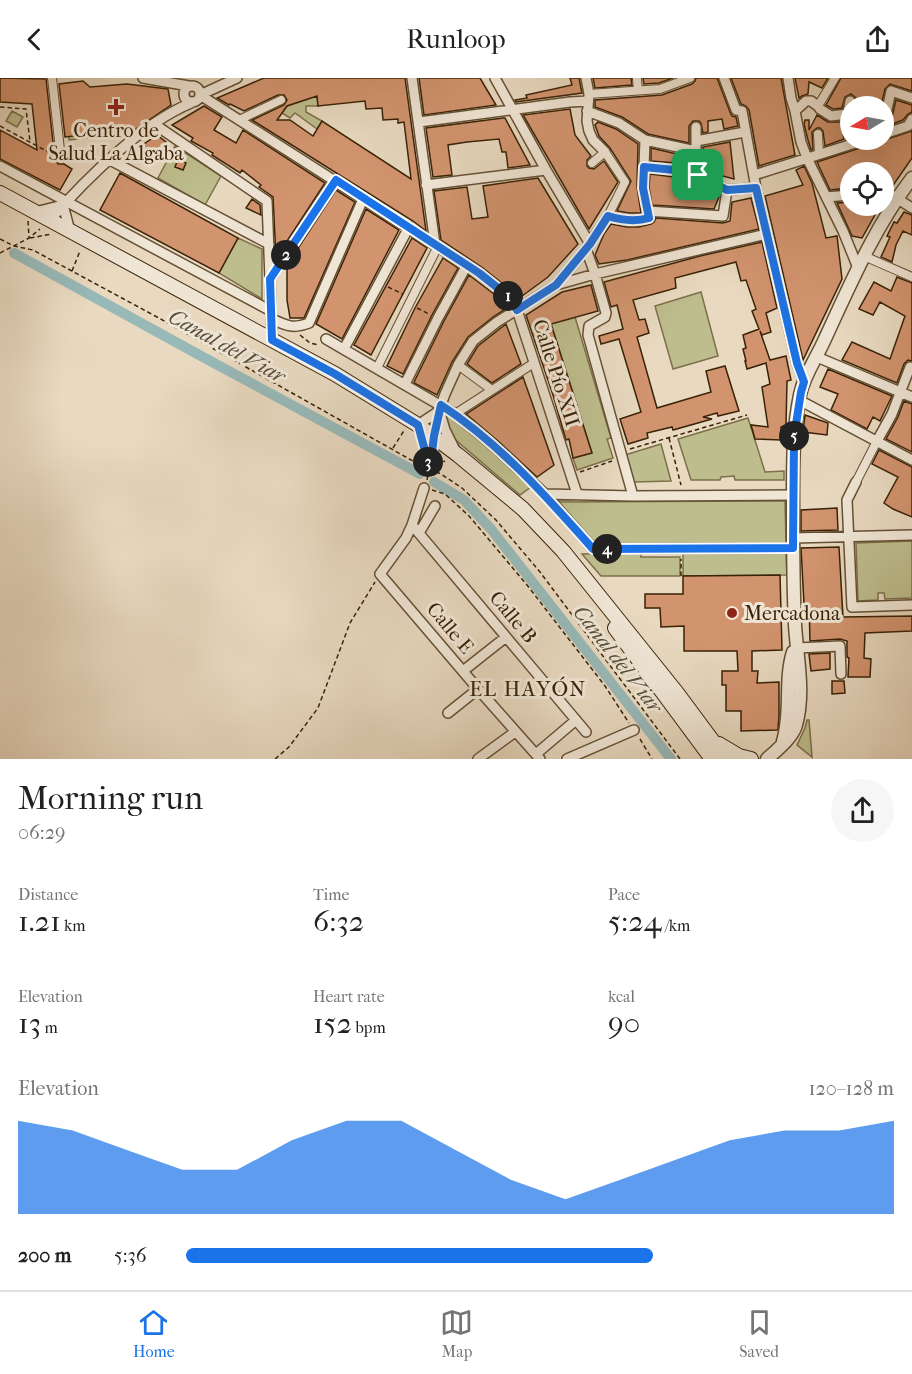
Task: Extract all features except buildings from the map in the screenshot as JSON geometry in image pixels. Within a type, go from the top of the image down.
[{"type":"main road","points":[[0,193],[335,374],[412,426],[434,436],[499,488],[563,551],[659,670],[726,759]]},
{"type":"main road","points":[[499,488],[588,591],[712,759]]},
{"type":"main road","points":[[688,726],[705,740],[719,759]]},
{"type":"main road","points":[[712,739],[739,756],[752,759]]},
{"type":"street","points":[[52,78],[61,159]]},
{"type":"street","points":[[143,78],[172,83],[193,93]]},
{"type":"street","points":[[50,220],[110,160],[193,93],[237,78]]},
{"type":"street","points":[[377,368],[437,245],[426,185],[412,78]]},
{"type":"street","points":[[495,78],[588,247],[606,313],[589,326],[588,335],[633,496]]},
{"type":"street","points":[[556,285],[588,247],[608,216],[625,182],[593,140],[589,131],[586,78]]},
{"type":"street","points":[[419,122],[570,102],[588,102],[638,90],[660,89],[673,81],[690,78]]},
{"type":"street","points":[[724,78],[736,110],[742,111],[756,188],[797,363],[804,382]]},
{"type":"street","points":[[788,78],[801,142],[807,158],[861,262],[912,277]]},
{"type":"street","points":[[818,106],[835,78]]},
{"type":"street","points":[[637,79],[638,90]]},
{"type":"street","points":[[890,96],[891,91],[912,98]]},
{"type":"street","name":"Calle Pío XII","points":[[193,93],[437,245],[494,283],[508,296],[517,310],[577,494]]},
{"type":"street","points":[[239,120],[281,100]]},
{"type":"street","points":[[795,111],[806,101],[811,101],[831,116],[840,115]]},
{"type":"street","points":[[588,102],[645,140],[696,146],[746,132]]},
{"type":"street","points":[[894,131],[908,126],[912,119]]},
{"type":"street","points":[[154,124],[267,201],[272,340]]},
{"type":"street","points":[[696,127],[698,175]]},
{"type":"street","points":[[818,134],[819,154]]},
{"type":"street","points":[[608,216],[622,220],[649,218],[643,188],[645,140]]},
{"type":"street","points":[[754,175],[840,145]]},
{"type":"street","points":[[592,163],[604,152]]},
{"type":"street","points":[[110,160],[269,244]]},
{"type":"street","points":[[0,166],[65,204],[271,315],[283,325],[297,327],[309,323],[363,199]]},
{"type":"street","points":[[644,167],[698,175],[727,190],[756,188]]},
{"type":"street","points":[[426,185],[546,170]]},
{"type":"street","points":[[767,759],[782,744],[785,734],[789,670],[796,645],[793,495],[794,437],[799,400],[804,382],[861,262],[884,218],[912,178]]},
{"type":"street","points":[[270,279],[336,180]]},
{"type":"street","points":[[647,210],[723,216],[727,190]]},
{"type":"street","points":[[826,198],[840,196]]},
{"type":"street","points":[[894,197],[912,208]]},
{"type":"street","points":[[31,210],[65,204]]},
{"type":"street","points":[[65,204],[70,231]]},
{"type":"street","points":[[344,349],[409,227]]},
{"type":"street","points":[[434,436],[440,408],[458,365],[473,341],[556,285],[767,234]]},
{"type":"street","points":[[405,384],[467,266]]},
{"type":"street","points":[[326,339],[405,384],[440,408],[455,414],[494,446],[545,494],[593,549],[681,549],[793,543],[848,537],[912,535]]},
{"type":"street","points":[[817,357],[912,397]]},
{"type":"street","points":[[455,414],[534,363]]},
{"type":"street","points":[[911,364],[892,414],[847,500],[852,607],[912,605]]},
{"type":"street","points":[[458,365],[492,390]]},
{"type":"street","points":[[799,400],[912,460]]},
{"type":"street","points":[[412,426],[440,408]]},
{"type":"street","points":[[440,408],[445,430],[458,455]]},
{"type":"street","points":[[416,529],[424,488]]},
{"type":"street","points":[[545,494],[793,495]]},
{"type":"street","points":[[380,574],[406,538],[435,506]]},
{"type":"street","name":"Calle B","points":[[416,529],[586,732]]},
{"type":"street","name":"Calle E","points":[[380,574],[538,757]]},
{"type":"street","points":[[463,671],[506,637]]},
{"type":"street","points":[[796,645],[840,646],[841,674]]},
{"type":"street","points":[[448,713],[478,689]]},
{"type":"street","points":[[538,757],[576,720]]},
{"type":"street","points":[[567,759],[634,730]]},
{"type":"street","points":[[478,759],[515,732]]},
{"type":"path","points":[[26,103],[30,142]]},
{"type":"path","points":[[0,107],[26,109]]},
{"type":"path","points":[[0,126],[61,159]]},
{"type":"path","points":[[78,159],[84,163]]},
{"type":"path","points":[[29,238],[31,210]]},
{"type":"path","points":[[0,253],[29,238],[50,220]]},
{"type":"path","points":[[29,238],[70,231]]},
{"type":"path","points":[[0,238],[14,246],[33,250],[72,271],[392,450],[441,474],[462,488],[511,537],[571,612],[680,759]]},
{"type":"path","points":[[72,271],[82,245]]},
{"type":"path","points":[[380,282],[438,318]]},
{"type":"path","points":[[297,327],[299,335],[310,343],[321,345],[326,339]]},
{"type":"path","points":[[570,475],[669,438],[747,415]]},
{"type":"path","points":[[392,450],[412,426],[430,469]]},
{"type":"path","points":[[430,469],[434,436]]},
{"type":"path","points":[[669,438],[682,488]]},
{"type":"path","points":[[430,469],[458,455]]},
{"type":"path","points":[[424,488],[445,494],[470,516],[534,594],[604,686],[652,759]]},
{"type":"path","points":[[681,549],[681,576]]},
{"type":"path","points":[[275,759],[289,747],[318,708],[350,622],[380,574]]},
{"type":"shaded area","points":[[317,97],[318,106],[306,106],[306,112],[322,121],[317,129],[295,113],[290,118],[282,113],[287,106]]},
{"type":"shaded area","points":[[12,111],[23,117],[17,127],[6,121]]},
{"type":"shaded area","points":[[128,131],[128,134],[69,140],[69,136]]},
{"type":"shaded area","points":[[175,146],[221,176],[205,205],[158,178]]},
{"type":"shaded area","points":[[238,238],[262,249],[262,299],[219,273]]},
{"type":"shaded area","points":[[701,292],[718,356],[673,369],[655,306]]},
{"type":"shaded area","points":[[575,317],[611,438],[607,439],[613,458],[577,470],[573,458],[592,453],[551,324]]},
{"type":"shaded area","points":[[448,412],[531,487],[520,495],[451,436],[445,420]]},
{"type":"shaded area","points":[[748,418],[765,472],[784,471],[784,480],[735,480],[734,476],[721,477],[720,480],[691,480],[678,439]]},
{"type":"shaded area","points":[[661,444],[671,481],[633,482],[625,455]]},
{"type":"shaded area","points":[[785,501],[786,544],[596,544],[558,502]]},
{"type":"shaded area","points":[[912,541],[912,598],[885,599],[884,593],[878,593],[878,600],[858,601],[856,543]]},
{"type":"shaded area","points":[[641,553],[641,557],[680,557],[680,576],[601,576],[582,554]]},
{"type":"shaded area","points":[[683,553],[786,553],[787,575],[683,576]]},
{"type":"shaded area","points":[[807,720],[809,720],[812,757],[797,745]]},
{"type":"waterway","name":"Canal del Viar","points":[[14,253],[420,474]]},
{"type":"waterway","name":"Canal del Viar","points":[[434,482],[464,500],[491,529],[671,759]]},
{"type":"place","name":"Centro de Salud La Algaba","points":[[116,107]]},
{"type":"place","name":"Mercadona","points":[[732,613]]},
{"type":"district","name":"EL HAYÓN","points":[[528,689]]},
{"type":"route","points":[[644,167],[698,175],[727,190],[756,188],[797,363],[804,382],[794,437],[793,548],[593,549],[545,494],[494,446],[455,414],[441,405],[430,469],[418,425],[335,374],[272,340],[270,279],[336,180],[494,283],[508,296],[517,310],[556,285],[590,244],[608,216],[622,220],[649,218],[643,188],[644,167]]}]
